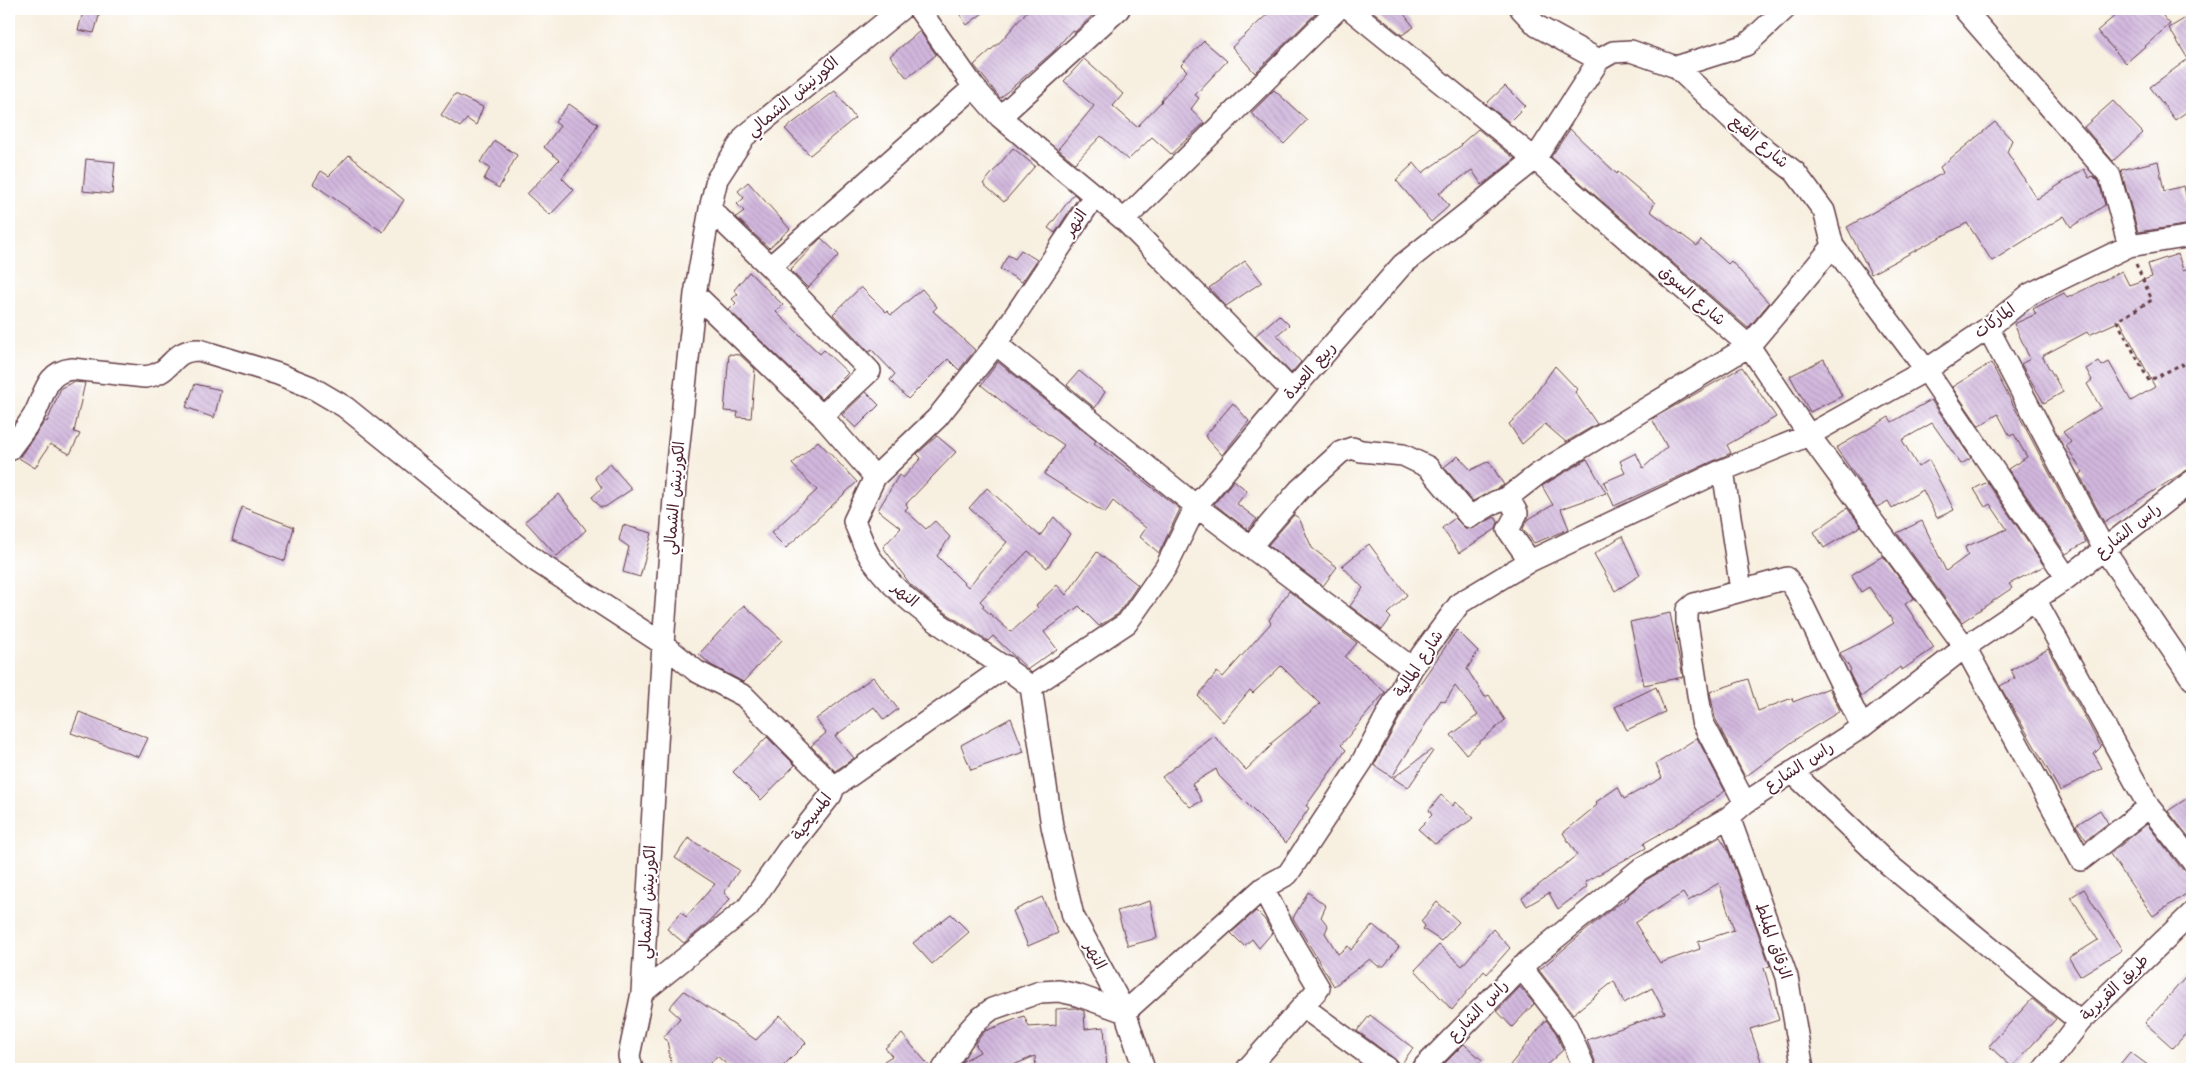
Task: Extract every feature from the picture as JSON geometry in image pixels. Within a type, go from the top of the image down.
[{"type":"street","name":"الكورنيش الشمالي","points":[[626,1065],[642,993],[663,644],[676,472],[695,294],[717,179],[745,136],[901,9]]},
{"type":"street","points":[[919,9],[974,87],[1000,117],[1124,220],[1292,391]]},
{"type":"street","points":[[1000,117],[1119,9]]},
{"type":"street","points":[[1124,220],[1338,9]]},
{"type":"street","name":"شارع السوق","points":[[1350,9],[1535,158],[1749,346],[1809,434],[1965,647],[2081,860],[2149,807]]},
{"type":"street","points":[[1521,9],[1536,26],[1599,60]]},
{"type":"street","points":[[1676,67],[1746,44],[1785,9]]},
{"type":"street","points":[[1964,9],[2110,176],[2129,246]]},
{"type":"street","name":"شارع القبع","points":[[1599,60],[1613,52],[1631,51],[1676,67],[1755,141],[1795,172],[1824,211],[1833,246],[1926,370],[2067,578]]},
{"type":"street","name":"ربيع العبدة","points":[[1031,687],[1127,623],[1166,567],[1196,506],[1292,391],[1402,265],[1535,158],[1599,60]]},
{"type":"street","points":[[770,267],[974,87]]},
{"type":"street","name":"النهر","points":[[1094,195],[996,344],[937,418],[875,477],[854,522],[871,559],[895,589],[959,637],[1006,666],[1031,687],[1052,826],[1073,916],[1125,1012],[1144,1069]]},
{"type":"street","points":[[710,209],[770,267],[870,371],[822,416]]},
{"type":"street","name":"الماركات","points":[[1809,434],[1926,370],[1988,328],[2030,294],[2129,246],[2192,236]]},
{"type":"street","points":[[1250,547],[1299,490],[1341,452],[1352,448],[1361,452],[1403,455],[1428,467],[1470,517],[1508,497],[1538,474],[1749,346],[1833,246]]},
{"type":"street","points":[[695,294],[822,416],[875,477]]},
{"type":"street","points":[[1988,328],[2104,549],[2192,679]]},
{"type":"street","points":[[996,344],[1196,506],[1412,668]]},
{"type":"street","points":[[9,450],[34,415],[52,377],[61,370],[72,369],[145,377],[156,376],[165,371],[178,355],[188,350],[199,350],[260,368],[311,386],[344,407],[536,561],[663,644],[696,671],[744,696],[834,787]]},
{"type":"street","name":"شارع المالية","points":[[1125,1012],[1263,888],[1288,874],[1362,762],[1412,668],[1460,603],[1530,561],[1723,470],[1809,434]]},
{"type":"street","points":[[1723,470],[1741,590]]},
{"type":"street","name":"راس الشارع","points":[[1422,1069],[1521,967],[1639,870],[1729,817],[1745,802],[1862,727],[1965,647],[2067,578],[2192,481]]},
{"type":"street","points":[[1508,497],[1517,513],[1508,530],[1530,561]]},
{"type":"street","points":[[1745,802],[1702,721],[1687,622],[1687,610],[1694,604],[1787,578],[1796,591],[1862,727]]},
{"type":"street","points":[[2034,599],[2149,807],[2192,861]]},
{"type":"street","name":"المسيحية","points":[[642,993],[748,907],[787,851],[832,795],[834,787],[1006,666]]},
{"type":"street","points":[[1792,772],[1888,864],[2080,1022]]},
{"type":"street","name":"الزقاق المبلط","points":[[1729,817],[1787,977],[1803,1069]]},
{"type":"street","points":[[1247,1069],[1319,988],[1283,927],[1263,888]]},
{"type":"street","name":"طريق القريرية","points":[[2044,1069],[2080,1022],[2192,913]]},
{"type":"street","points":[[1521,967],[1567,1027],[1585,1069]]},
{"type":"street","points":[[943,1069],[968,1030],[979,1019],[992,1009],[1040,992],[1058,991],[1077,995],[1125,1012]]},
{"type":"street","points":[[1303,1007],[1388,1069]]},
{"type":"path","points":[[2129,246],[2152,300],[2117,320],[2149,381],[2182,364],[2192,379]]},
{"type":"building","points":[[84,9],[101,9],[94,33],[78,30]]},
{"type":"building","points":[[956,9],[988,9],[967,25]]},
{"type":"building","points":[[1029,9],[1099,9],[1075,32],[1072,30],[1054,51],[1000,98],[974,65],[1001,41]]},
{"type":"building","points":[[1273,9],[1320,9],[1255,73],[1232,47]]},
{"type":"building","points":[[1370,9],[1400,9],[1414,27],[1402,35]]},
{"type":"building","points":[[2110,9],[2157,9],[2170,24],[2126,63],[2097,31],[2116,15]]},
{"type":"building","points":[[2192,14],[2192,108],[2175,120],[2150,87],[2188,59],[2169,28]]},
{"type":"building","points":[[920,31],[936,55],[907,78],[890,56]]},
{"type":"building","points":[[1204,41],[1227,61],[1195,95],[1199,98],[1191,109],[1204,123],[1171,154],[1152,137],[1128,160],[1101,136],[1075,163],[1058,149],[1094,106],[1064,81],[1084,59],[1123,94],[1113,106],[1137,127],[1187,71],[1181,65]]},
{"type":"building","points":[[1505,86],[1525,106],[1509,122],[1486,104]]},
{"type":"building","points":[[1274,90],[1307,120],[1284,144],[1251,113]]},
{"type":"building","points":[[835,91],[855,118],[810,155],[785,129]]},
{"type":"building","points":[[455,94],[483,107],[476,125],[467,119],[460,127],[441,115]]},
{"type":"building","points":[[2113,101],[2143,133],[2113,161],[2084,127]]},
{"type":"building","points":[[569,104],[598,124],[580,154],[562,178],[574,190],[550,215],[527,194],[559,160],[544,147],[560,126],[555,122]]},
{"type":"building","points":[[1995,122],[2012,140],[2007,152],[2037,199],[2084,169],[2089,178],[2093,176],[2099,182],[2105,205],[2071,227],[2064,216],[1992,261],[1967,223],[1871,274],[1847,227],[1943,173],[1940,167]]},
{"type":"building","points":[[1478,129],[1515,159],[1482,185],[1472,170],[1439,193],[1449,206],[1431,222],[1396,180],[1414,163],[1422,173],[1462,145]]},
{"type":"building","points":[[1570,129],[1617,174],[1618,172],[1655,203],[1650,211],[1697,246],[1701,240],[1728,264],[1731,261],[1769,303],[1748,328],[1551,157]]},
{"type":"building","points":[[495,141],[517,155],[499,188],[484,179],[490,168],[480,162]]},
{"type":"building","points":[[1013,148],[1035,166],[1004,202],[983,184]]},
{"type":"building","points":[[349,155],[404,200],[383,232],[313,184],[321,171],[329,176]]},
{"type":"building","points":[[86,159],[115,162],[112,194],[83,191]]},
{"type":"building","points":[[2158,161],[2164,191],[2184,186],[2192,224],[2138,232],[2121,170]]},
{"type":"building","points":[[748,182],[790,229],[769,248],[736,217],[744,211],[737,204],[744,198],[738,191]]},
{"type":"building","points":[[1074,194],[1078,198],[1055,233],[1048,228]]},
{"type":"building","points":[[821,238],[839,255],[808,288],[790,270]]},
{"type":"building","points":[[1021,250],[1037,260],[1022,282],[1000,269],[1008,255],[1015,259]]},
{"type":"building","points":[[2178,254],[2183,270],[2192,267],[2192,467],[2104,522],[2079,474],[2083,472],[2066,446],[2071,442],[2063,432],[2101,408],[2087,384],[2092,380],[2086,369],[2099,361],[2102,366],[2109,362],[2131,401],[2155,387],[2120,321],[2089,335],[2087,332],[2042,356],[2063,392],[2044,403],[2021,364],[2030,359],[2014,324],[2036,314],[2033,309],[2064,293],[2067,298],[2122,271],[2129,285],[2152,277],[2148,264]]},
{"type":"building","points":[[1245,261],[1262,282],[1226,306],[1209,288]]},
{"type":"building","points":[[749,272],[783,305],[776,312],[820,354],[824,350],[848,373],[822,399],[729,310],[736,303],[732,299],[738,294],[734,290]]},
{"type":"building","points":[[861,287],[891,315],[922,289],[937,307],[933,311],[975,350],[959,370],[948,359],[908,399],[890,380],[895,374],[872,350],[869,352],[833,314]]},
{"type":"building","points":[[1279,315],[1289,325],[1277,335],[1301,362],[1291,373],[1255,336]]},
{"type":"building","points":[[729,354],[740,355],[755,369],[751,418],[737,417],[738,412],[724,411]]},
{"type":"building","points":[[1824,359],[1842,396],[1810,412],[1790,376]]},
{"type":"building","points":[[998,362],[1096,441],[1094,443],[1180,509],[1159,553],[1140,537],[1146,528],[1113,501],[1105,513],[1044,474],[1064,445],[1014,411],[981,385]]},
{"type":"building","points":[[1991,363],[2086,542],[2066,554],[2008,469],[2027,457],[2014,434],[2010,436],[1998,414],[1979,426],[1952,387]]},
{"type":"building","points":[[1555,366],[1577,389],[1575,392],[1597,424],[1566,442],[1545,424],[1522,444],[1509,424],[1524,410]]},
{"type":"building","points":[[1742,367],[1776,417],[1727,445],[1731,453],[1614,506],[1604,482],[1625,473],[1620,461],[1636,453],[1643,468],[1667,447],[1652,419]]},
{"type":"building","points":[[1079,371],[1105,392],[1095,408],[1067,385]]},
{"type":"building","points":[[73,382],[85,383],[74,432],[80,434],[70,454],[50,444],[35,468],[19,458],[45,421],[47,422],[61,388]]},
{"type":"building","points":[[195,384],[221,390],[214,418],[186,407]]},
{"type":"building","points":[[866,392],[879,405],[856,428],[842,415]]},
{"type":"building","points":[[1931,400],[1971,458],[1961,464],[1932,423],[1902,440],[1918,467],[1929,460],[1954,510],[1937,518],[1923,490],[1892,508],[1888,501],[1877,507],[1836,448],[1889,417],[1892,422]]},
{"type":"building","points":[[1233,403],[1249,421],[1222,455],[1205,436]]},
{"type":"building","points":[[937,436],[956,452],[906,504],[908,507],[905,510],[926,529],[935,521],[950,537],[937,556],[968,587],[1007,542],[969,508],[987,488],[1040,536],[1054,517],[1070,534],[1047,568],[1028,551],[980,601],[984,605],[982,607],[1011,632],[1038,608],[1036,605],[1057,585],[1066,595],[1097,552],[1138,585],[1118,614],[1099,626],[1079,606],[1044,632],[1057,649],[1028,669],[993,636],[988,641],[933,604],[910,584],[883,547],[901,528],[878,510],[899,475],[903,478],[921,458],[917,454]]},
{"type":"building","points":[[818,441],[857,482],[786,548],[771,533],[817,490],[792,464]]},
{"type":"building","points":[[1458,456],[1471,470],[1489,461],[1504,485],[1473,501],[1444,467]]},
{"type":"building","points":[[1587,459],[1606,493],[1561,509],[1569,529],[1534,543],[1523,529],[1527,520],[1553,505],[1542,486]]},
{"type":"building","points":[[610,464],[632,489],[605,507],[600,507],[592,497],[602,488],[595,477]]},
{"type":"building","points":[[1234,480],[1247,491],[1237,504],[1257,519],[1248,530],[1214,504]]},
{"type":"building","points":[[1987,482],[2044,566],[2009,584],[2012,588],[1962,622],[1897,533],[1922,521],[1946,571],[1968,555],[1965,547],[2007,529],[1990,504],[1985,507],[1974,489]]},
{"type":"building","points":[[559,494],[586,530],[557,556],[525,521]]},
{"type":"building","points":[[242,507],[294,527],[285,561],[232,540]]},
{"type":"building","points":[[1847,508],[1861,526],[1824,548],[1814,532]]},
{"type":"building","points":[[1294,515],[1299,518],[1312,548],[1337,567],[1323,586],[1268,545]]},
{"type":"building","points":[[1495,517],[1498,522],[1496,529],[1459,553],[1442,528],[1455,518],[1465,528],[1471,529]]},
{"type":"building","points":[[623,525],[652,533],[640,577],[623,572],[629,547],[619,540]]},
{"type":"building","points":[[1622,536],[1640,575],[1615,591],[1594,554]]},
{"type":"building","points":[[1369,544],[1407,595],[1387,614],[1391,618],[1382,630],[1350,606],[1363,588],[1342,566]]},
{"type":"building","points":[[1883,556],[1914,598],[1905,604],[1934,648],[1902,670],[1900,667],[1861,697],[1849,672],[1851,670],[1840,653],[1869,639],[1894,623],[1869,587],[1861,592],[1851,575]]},
{"type":"building","points":[[1289,591],[1357,643],[1345,657],[1385,692],[1341,745],[1346,750],[1306,806],[1309,808],[1286,843],[1219,776],[1216,769],[1192,784],[1202,801],[1190,807],[1162,777],[1214,736],[1246,770],[1272,745],[1270,744],[1320,704],[1281,666],[1253,693],[1250,690],[1223,722],[1198,696],[1217,672],[1223,677],[1271,623],[1269,620]]},
{"type":"building","points":[[744,605],[782,640],[743,682],[711,665],[699,654]]},
{"type":"building","points":[[1670,613],[1683,677],[1644,685],[1630,622]]},
{"type":"building","points":[[1457,630],[1478,651],[1467,669],[1485,697],[1489,695],[1505,720],[1466,754],[1451,735],[1478,715],[1455,686],[1445,702],[1441,700],[1392,777],[1374,765],[1412,695]]},
{"type":"building","points":[[2048,649],[2101,747],[2094,754],[2102,768],[2060,791],[2000,686],[2015,678],[2011,670]]},
{"type":"building","points":[[873,677],[898,709],[884,720],[874,707],[835,736],[854,758],[835,771],[811,746],[826,733],[816,719]]},
{"type":"building","points":[[1748,679],[1758,711],[1792,698],[1793,702],[1829,688],[1840,711],[1803,734],[1745,777],[1715,718],[1710,692]]},
{"type":"building","points":[[1656,687],[1665,712],[1627,730],[1615,707]]},
{"type":"building","points":[[79,712],[148,738],[139,757],[71,733]]},
{"type":"building","points":[[1011,718],[1024,752],[971,770],[961,745]]},
{"type":"building","points":[[767,737],[795,765],[761,800],[733,772]]},
{"type":"building","points":[[1697,738],[1725,791],[1682,821],[1644,843],[1646,848],[1585,882],[1587,887],[1558,909],[1549,893],[1527,906],[1522,898],[1577,855],[1563,833],[1597,805],[1596,802],[1618,787],[1624,799],[1662,778],[1656,764]]},
{"type":"building","points":[[1431,750],[1433,751],[1408,788],[1393,778]]},
{"type":"building","points":[[1441,795],[1453,806],[1455,802],[1474,818],[1435,844],[1418,829],[1432,815],[1429,810]]},
{"type":"building","points":[[2192,795],[2192,841],[2168,811]]},
{"type":"building","points":[[2100,810],[2108,823],[2086,840],[2076,825]]},
{"type":"building","points":[[2147,824],[2182,869],[2192,873],[2192,890],[2153,916],[2110,854]]},
{"type":"building","points":[[1720,837],[1728,850],[1770,966],[1764,968],[1779,1020],[1750,1029],[1764,1069],[1598,1069],[1587,1040],[1665,1013],[1652,988],[1624,1003],[1614,981],[1573,1014],[1539,970],[1609,911],[1629,897],[1628,895],[1646,880]],"holes":[[[1719,883],[1734,930],[1698,942],[1700,949],[1660,963],[1635,923],[1683,893],[1688,901]]]},
{"type":"building","points":[[688,838],[739,870],[724,893],[730,899],[709,922],[684,943],[667,929],[681,912],[686,917],[715,884],[675,858]]},
{"type":"building","points":[[2084,889],[2122,950],[2080,976],[2069,958],[2098,940],[2071,897]]},
{"type":"building","points":[[1308,892],[1326,906],[1321,917],[1328,926],[1325,933],[1338,954],[1348,946],[1351,950],[1373,925],[1399,947],[1384,966],[1378,966],[1370,959],[1334,986],[1293,918]]},
{"type":"building","points":[[1042,897],[1058,933],[1028,946],[1013,911]]},
{"type":"building","points":[[1150,901],[1157,938],[1128,946],[1117,911]]},
{"type":"building","points":[[1437,902],[1459,922],[1441,941],[1423,929],[1425,926],[1421,921]]},
{"type":"building","points":[[1256,911],[1265,920],[1272,933],[1259,948],[1252,939],[1244,946],[1231,933]]},
{"type":"building","points":[[951,914],[969,932],[932,964],[913,943]]},
{"type":"building","points":[[1493,929],[1510,948],[1487,974],[1484,971],[1452,1010],[1415,970],[1439,945],[1462,966]]},
{"type":"building","points":[[2192,970],[2192,1027],[2173,1048],[2145,1023]]},
{"type":"building","points":[[1520,987],[1534,1004],[1512,1027],[1497,1011]]},
{"type":"building","points":[[684,991],[756,1040],[780,1015],[806,1043],[780,1069],[732,1069],[717,1056],[706,1069],[672,1069],[667,1040],[663,1038],[680,1018],[669,1008]]},
{"type":"building","points":[[2032,999],[2056,1019],[2012,1067],[1989,1046]]},
{"type":"building","points":[[1076,1008],[1084,1011],[1085,1029],[1104,1027],[1107,1069],[1036,1069],[1035,1056],[1004,1069],[958,1069],[963,1061],[980,1052],[975,1043],[985,1031],[1024,1016],[1029,1027],[1056,1025],[1056,1009]]},
{"type":"building","points":[[1370,1015],[1413,1048],[1400,1066],[1395,1059],[1357,1031]]},
{"type":"building","points":[[1546,1020],[1556,1033],[1563,1050],[1542,1069],[1507,1069]]},
{"type":"building","points":[[902,1034],[931,1069],[890,1069],[884,1061],[892,1056],[885,1048]]},
{"type":"building","points":[[1464,1044],[1482,1060],[1474,1069],[1439,1069]]},
{"type":"building","points":[[2130,1052],[2153,1069],[2116,1069]]}]
